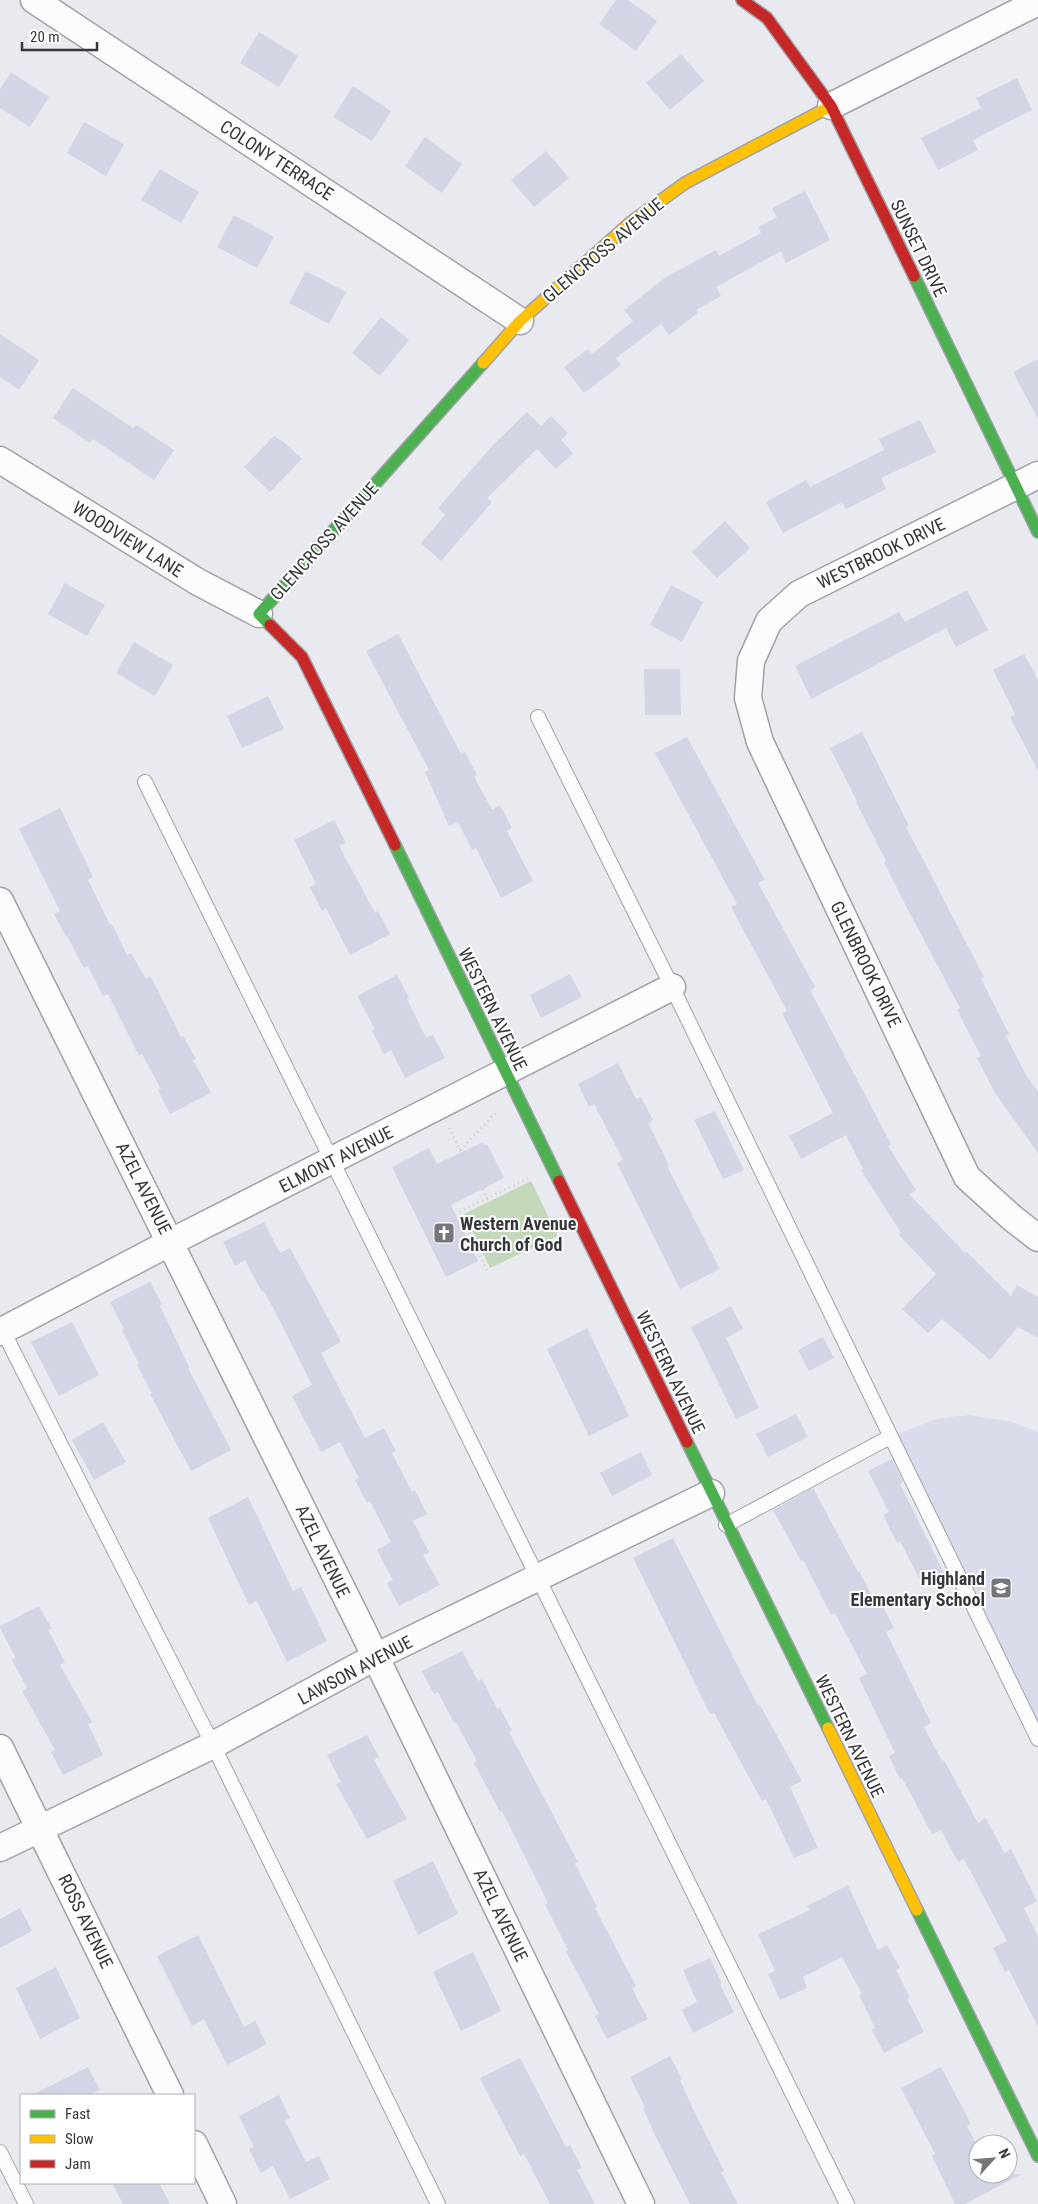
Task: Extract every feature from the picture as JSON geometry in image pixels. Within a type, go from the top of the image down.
[{"type":"street","name":"COLONY TERRACE","points":[[34,0],[520,321]]},
{"type":"street","name":"SUNSET DRIVE","points":[[742,0],[767,18],[831,106],[1027,481],[1038,532]]},
{"type":"street","name":"GLENCROSS AVENUE","points":[[259,614],[520,321],[630,223],[685,183],[831,106],[1038,2]]},
{"type":"street","name":"WOODVIEW LANE","points":[[0,460],[198,582],[259,614]]},
{"type":"street","name":"WESTBROOK DRIVE","points":[[751,661],[769,620],[799,594],[1027,481]]},
{"type":"street","name":"WESTERN AVENUE","points":[[259,614],[302,657],[726,1524],[1038,2156]]},
{"type":"street","name":"GLENBROOK DRIVE","points":[[751,661],[748,698],[760,742],[968,1177],[1011,1217],[1038,1238]]},
{"type":"street","name":"AZEL AVENUE","points":[[0,901],[376,1657],[641,2204]]},
{"type":"street","name":"ELMONT AVENUE","points":[[1,1329],[672,987]]},
{"type":"street","name":"LAWSON AVENUE","points":[[0,1848],[213,1745],[376,1657],[711,1492]]},
{"type":"street","name":"ROSS AVENUE","points":[[0,1748],[170,2094]]},
{"type":"street","points":[[195,2146],[223,2204]]},
{"type":"lane","points":[[538,717],[672,987],[1038,1739]]},
{"type":"lane","points":[[145,782],[330,1161],[539,1578],[847,2204]]},
{"type":"lane","points":[[1,1329],[213,1745],[438,2204]]},
{"type":"lane","points":[[726,1524],[890,1437]]},
{"type":"lane","points":[[0,2152],[26,2204]]},
{"type":"path","points":[[460,1150],[497,1113]]},
{"type":"path","points":[[446,1121],[464,1157]]},
{"type":"path","points":[[487,1270],[459,1212],[530,1178]]},
{"type":"path","points":[[482,1190],[487,1198]]},
{"type":"shaded area","name":"Highland Elementary School","points":[[968,1415],[1009,1421],[1038,1432],[1038,1739],[890,1437],[936,1419]]},
{"type":"green space","points":[[531,1181],[558,1236],[490,1268],[464,1214]]},
{"type":"building","points":[[616,0],[628,0],[657,21],[636,51],[599,24]]},
{"type":"building","points":[[259,32],[298,56],[279,87],[240,63]]},
{"type":"building","points":[[681,54],[704,81],[670,110],[646,83]]},
{"type":"building","points":[[11,72],[49,97],[30,127],[0,108],[0,89]]},
{"type":"building","points":[[1017,78],[1032,110],[973,140],[978,150],[938,170],[921,138],[981,108],[976,98]]},
{"type":"building","points":[[353,86],[391,111],[372,141],[333,117]]},
{"type":"building","points":[[84,122],[124,144],[106,176],[67,153]]},
{"type":"building","points":[[425,137],[462,164],[442,193],[405,166]]},
{"type":"building","points":[[546,151],[569,178],[534,207],[511,180]]},
{"type":"building","points":[[160,169],[199,192],[181,223],[141,200]]},
{"type":"building","points":[[805,191],[830,240],[786,263],[781,251],[716,287],[721,296],[696,310],[698,313],[669,335],[661,324],[616,358],[621,365],[584,393],[564,367],[588,349],[592,354],[633,321],[624,310],[666,277],[716,250],[719,256],[761,233],[758,227],[777,217],[772,208]]},
{"type":"building","points":[[234,215],[274,237],[257,268],[217,247]]},
{"type":"building","points":[[306,271],[346,292],[329,324],[289,303]]},
{"type":"building","points":[[381,317],[409,340],[380,376],[352,353]]},
{"type":"building","points":[[0,334],[39,360],[19,390],[0,377]]},
{"type":"building","points":[[1038,359],[1038,419],[1013,372]]},
{"type":"building","points":[[73,388],[133,428],[136,425],[174,450],[154,480],[93,439],[90,443],[53,418]]},
{"type":"building","points":[[527,412],[541,426],[551,416],[568,433],[561,440],[573,453],[556,469],[537,449],[487,498],[492,502],[441,561],[421,543],[445,515],[438,508],[492,446]]},
{"type":"building","points":[[920,420],[936,452],[881,478],[886,489],[846,509],[842,502],[783,533],[766,502],[806,480],[810,487],[884,450],[879,439]]},
{"type":"building","points":[[274,436],[285,443],[302,459],[270,492],[244,467]]},
{"type":"building","points":[[725,521],[750,548],[717,578],[692,552]]},
{"type":"building","points":[[65,583],[105,605],[87,636],[48,614]]},
{"type":"building","points":[[671,585],[703,602],[682,642],[650,625]]},
{"type":"building","points":[[967,590],[988,630],[956,647],[946,628],[811,699],[795,666],[899,612],[905,622]]},
{"type":"building","points":[[398,634],[461,754],[465,752],[477,775],[474,776],[492,810],[500,805],[512,828],[507,831],[533,881],[501,898],[476,848],[472,850],[458,822],[449,826],[425,772],[429,770],[366,651]]},
{"type":"building","points":[[134,642],[173,665],[155,696],[116,673]]},
{"type":"building","points":[[1024,654],[1038,680],[1038,771],[1010,717],[1015,714],[993,670]]},
{"type":"building","points":[[644,669],[680,669],[681,715],[645,715]]},
{"type":"building","points":[[268,696],[284,729],[242,748],[227,716]]},
{"type":"building","points":[[862,732],[909,826],[906,827],[984,977],[981,979],[1009,1034],[1006,1036],[1027,1077],[1038,1091],[1038,1153],[995,1093],[977,1058],[981,1056],[957,1010],[960,1008],[884,862],[886,861],[830,748]]},
{"type":"building","points":[[687,737],[765,880],[758,883],[815,987],[810,990],[891,1144],[888,1146],[916,1190],[909,1194],[965,1253],[966,1251],[1011,1296],[1017,1285],[1038,1297],[1038,1338],[1018,1327],[990,1360],[942,1319],[928,1333],[902,1309],[936,1274],[899,1235],[901,1233],[861,1170],[863,1169],[846,1135],[801,1159],[789,1136],[833,1113],[782,1013],[787,1011],[731,907],[737,904],[655,753]]},
{"type":"building","points":[[60,808],[93,877],[88,880],[110,925],[112,924],[127,955],[131,953],[146,979],[151,977],[181,1037],[183,1036],[196,1059],[193,1060],[211,1093],[170,1114],[158,1090],[161,1089],[142,1054],[139,1056],[108,994],[103,996],[88,966],[84,968],[66,937],[54,914],[60,911],[19,829]]},
{"type":"building","points":[[334,820],[346,843],[339,846],[375,913],[378,911],[390,934],[350,955],[326,908],[322,911],[310,887],[316,884],[294,840]]},
{"type":"building","points":[[570,974],[582,997],[541,1018],[530,995]]},
{"type":"building","points":[[397,975],[426,1038],[433,1035],[445,1058],[405,1078],[391,1050],[384,1054],[372,1031],[375,1029],[357,996]]},
{"type":"building","points":[[618,1063],[636,1099],[641,1097],[653,1120],[648,1123],[669,1165],[667,1166],[720,1269],[680,1289],[617,1163],[623,1160],[594,1104],[589,1107],[578,1084]]},
{"type":"building","points":[[715,1111],[744,1170],[723,1179],[694,1120]]},
{"type":"building","name":"Western Avenue Church of God","points":[[483,1142],[484,1145],[487,1144],[504,1178],[451,1205],[478,1261],[446,1277],[392,1167],[429,1148],[437,1164]]},
{"type":"building","points":[[264,1222],[280,1253],[290,1248],[341,1342],[321,1353],[365,1438],[384,1428],[396,1451],[392,1453],[412,1492],[415,1490],[427,1514],[413,1521],[429,1552],[423,1555],[440,1585],[399,1606],[387,1583],[393,1580],[377,1550],[391,1542],[370,1501],[367,1503],[355,1480],[359,1478],[340,1442],[321,1452],[292,1396],[312,1385],[264,1291],[262,1292],[245,1260],[235,1266],[223,1242]]},
{"type":"building","points":[[150,1282],[162,1304],[160,1306],[188,1368],[231,1450],[191,1471],[150,1394],[152,1394],[122,1330],[124,1329],[110,1302]]},
{"type":"building","points":[[731,1306],[743,1329],[726,1338],[759,1408],[736,1419],[691,1327]]},
{"type":"building","points":[[72,1322],[99,1375],[59,1396],[31,1342]]},
{"type":"building","points":[[587,1328],[629,1416],[589,1436],[547,1349]]},
{"type":"building","points":[[823,1337],[834,1358],[809,1371],[798,1350]]},
{"type":"building","points":[[796,1414],[808,1437],[768,1457],[756,1434]]},
{"type":"building","points":[[103,1422],[126,1462],[94,1480],[72,1440]]},
{"type":"building","points":[[641,1452],[652,1475],[612,1496],[600,1473]]},
{"type":"building","points":[[892,1459],[903,1482],[900,1484],[945,1575],[923,1586],[900,1541],[897,1543],[883,1515],[889,1512],[868,1471]]},
{"type":"building","points":[[813,1488],[878,1607],[882,1605],[894,1628],[886,1632],[931,1723],[924,1727],[942,1761],[944,1760],[978,1823],[986,1818],[1004,1853],[1011,1849],[1037,1901],[1024,1908],[1038,1937],[1038,2027],[1009,1970],[1005,1972],[993,1948],[1007,1941],[964,1859],[958,1862],[941,1830],[932,1834],[902,1778],[900,1779],[889,1756],[895,1753],[859,1678],[867,1674],[835,1613],[831,1615],[803,1560],[801,1561],[773,1510]]},
{"type":"building","points":[[248,1497],[293,1591],[301,1587],[327,1641],[287,1662],[257,1601],[249,1605],[208,1518]]},
{"type":"building","points":[[673,1538],[758,1706],[760,1705],[802,1781],[790,1787],[818,1848],[794,1858],[766,1799],[762,1801],[714,1713],[710,1714],[633,1558]]},
{"type":"building","points":[[39,1606],[52,1629],[48,1630],[65,1662],[60,1665],[92,1722],[88,1724],[103,1755],[63,1775],[51,1752],[55,1750],[22,1691],[27,1688],[12,1660],[16,1658],[0,1628],[0,1626]]},
{"type":"building","points":[[462,1651],[478,1681],[482,1679],[497,1709],[500,1708],[512,1731],[509,1732],[578,1862],[575,1864],[597,1907],[595,1908],[636,1986],[632,1988],[648,2019],[607,2039],[595,2016],[599,2014],[566,1951],[568,1950],[545,1904],[548,1903],[502,1811],[500,1812],[474,1763],[477,1761],[438,1692],[434,1694],[422,1671]]},
{"type":"building","points":[[367,1735],[379,1757],[374,1760],[407,1819],[367,1839],[336,1784],[341,1782],[327,1755]]},
{"type":"building","points":[[433,1861],[458,1914],[418,1935],[393,1881]]},
{"type":"building","points":[[848,1885],[878,1950],[887,1945],[900,1968],[896,1970],[910,1998],[907,1999],[924,2032],[884,2053],[872,2030],[875,2028],[859,1995],[862,1994],[842,1957],[803,1977],[807,1988],[780,2000],[768,1974],[775,1971],[758,1934],[810,1910],[807,1906]]},
{"type":"building","points":[[20,1908],[32,1931],[0,1948],[0,1919]]},
{"type":"building","points":[[198,1935],[244,2027],[255,2021],[267,2044],[227,2065],[204,2019],[192,2026],[157,1956]]},
{"type":"building","points":[[473,1952],[501,2011],[461,2031],[433,1972]]},
{"type":"building","points":[[710,1958],[722,1984],[720,1985],[734,2012],[693,2033],[682,2010],[697,2002],[683,1970]]},
{"type":"building","points":[[56,1967],[80,2018],[40,2039],[16,1988]]},
{"type":"building","points":[[670,2056],[682,2079],[680,2080],[694,2111],[724,2171],[721,2172],[738,2204],[690,2204],[656,2137],[643,2108],[645,2107],[630,2077]]},
{"type":"building","points":[[520,2058],[566,2147],[570,2145],[582,2168],[577,2170],[595,2204],[550,2204],[524,2154],[520,2156],[492,2102],[480,2078]]},
{"type":"building","points":[[88,2067],[100,2090],[91,2094],[34,2094]]},
{"type":"building","points":[[941,2067],[971,2124],[967,2126],[971,2134],[968,2134],[968,2184],[1003,2184],[965,2204],[955,2204],[932,2156],[935,2154],[901,2088]]},
{"type":"building","points":[[279,2095],[290,2118],[285,2121],[306,2162],[319,2156],[330,2179],[290,2199],[273,2166],[261,2173],[249,2149],[254,2147],[239,2116]]},
{"type":"building","points":[[113,2184],[160,2184],[170,2204],[123,2204]]},
{"type":"traffic: fast","points":[[914,276],[1038,532]]},
{"type":"traffic: fast","points":[[270,625],[259,614],[483,363]]},
{"type":"traffic: fast","points":[[395,845],[559,1181]]},
{"type":"traffic: fast","points":[[687,1442],[828,1728]]},
{"type":"traffic: fast","points":[[917,1910],[1038,2156]]},
{"type":"traffic: slow","points":[[483,363],[520,321],[630,223],[685,183],[831,106]]},
{"type":"traffic: slow","points":[[828,1728],[917,1910]]},
{"type":"traffic: jam","points":[[742,0],[767,18],[831,106],[914,276]]},
{"type":"traffic: jam","points":[[270,625],[302,657],[395,845]]},
{"type":"traffic: jam","points":[[559,1181],[687,1442]]},
{"type":"place","name":"Western Avenue Church of God","points":[[444,1233]]},
{"type":"place","name":"Highland Elementary School","points":[[1001,1588]]}]
